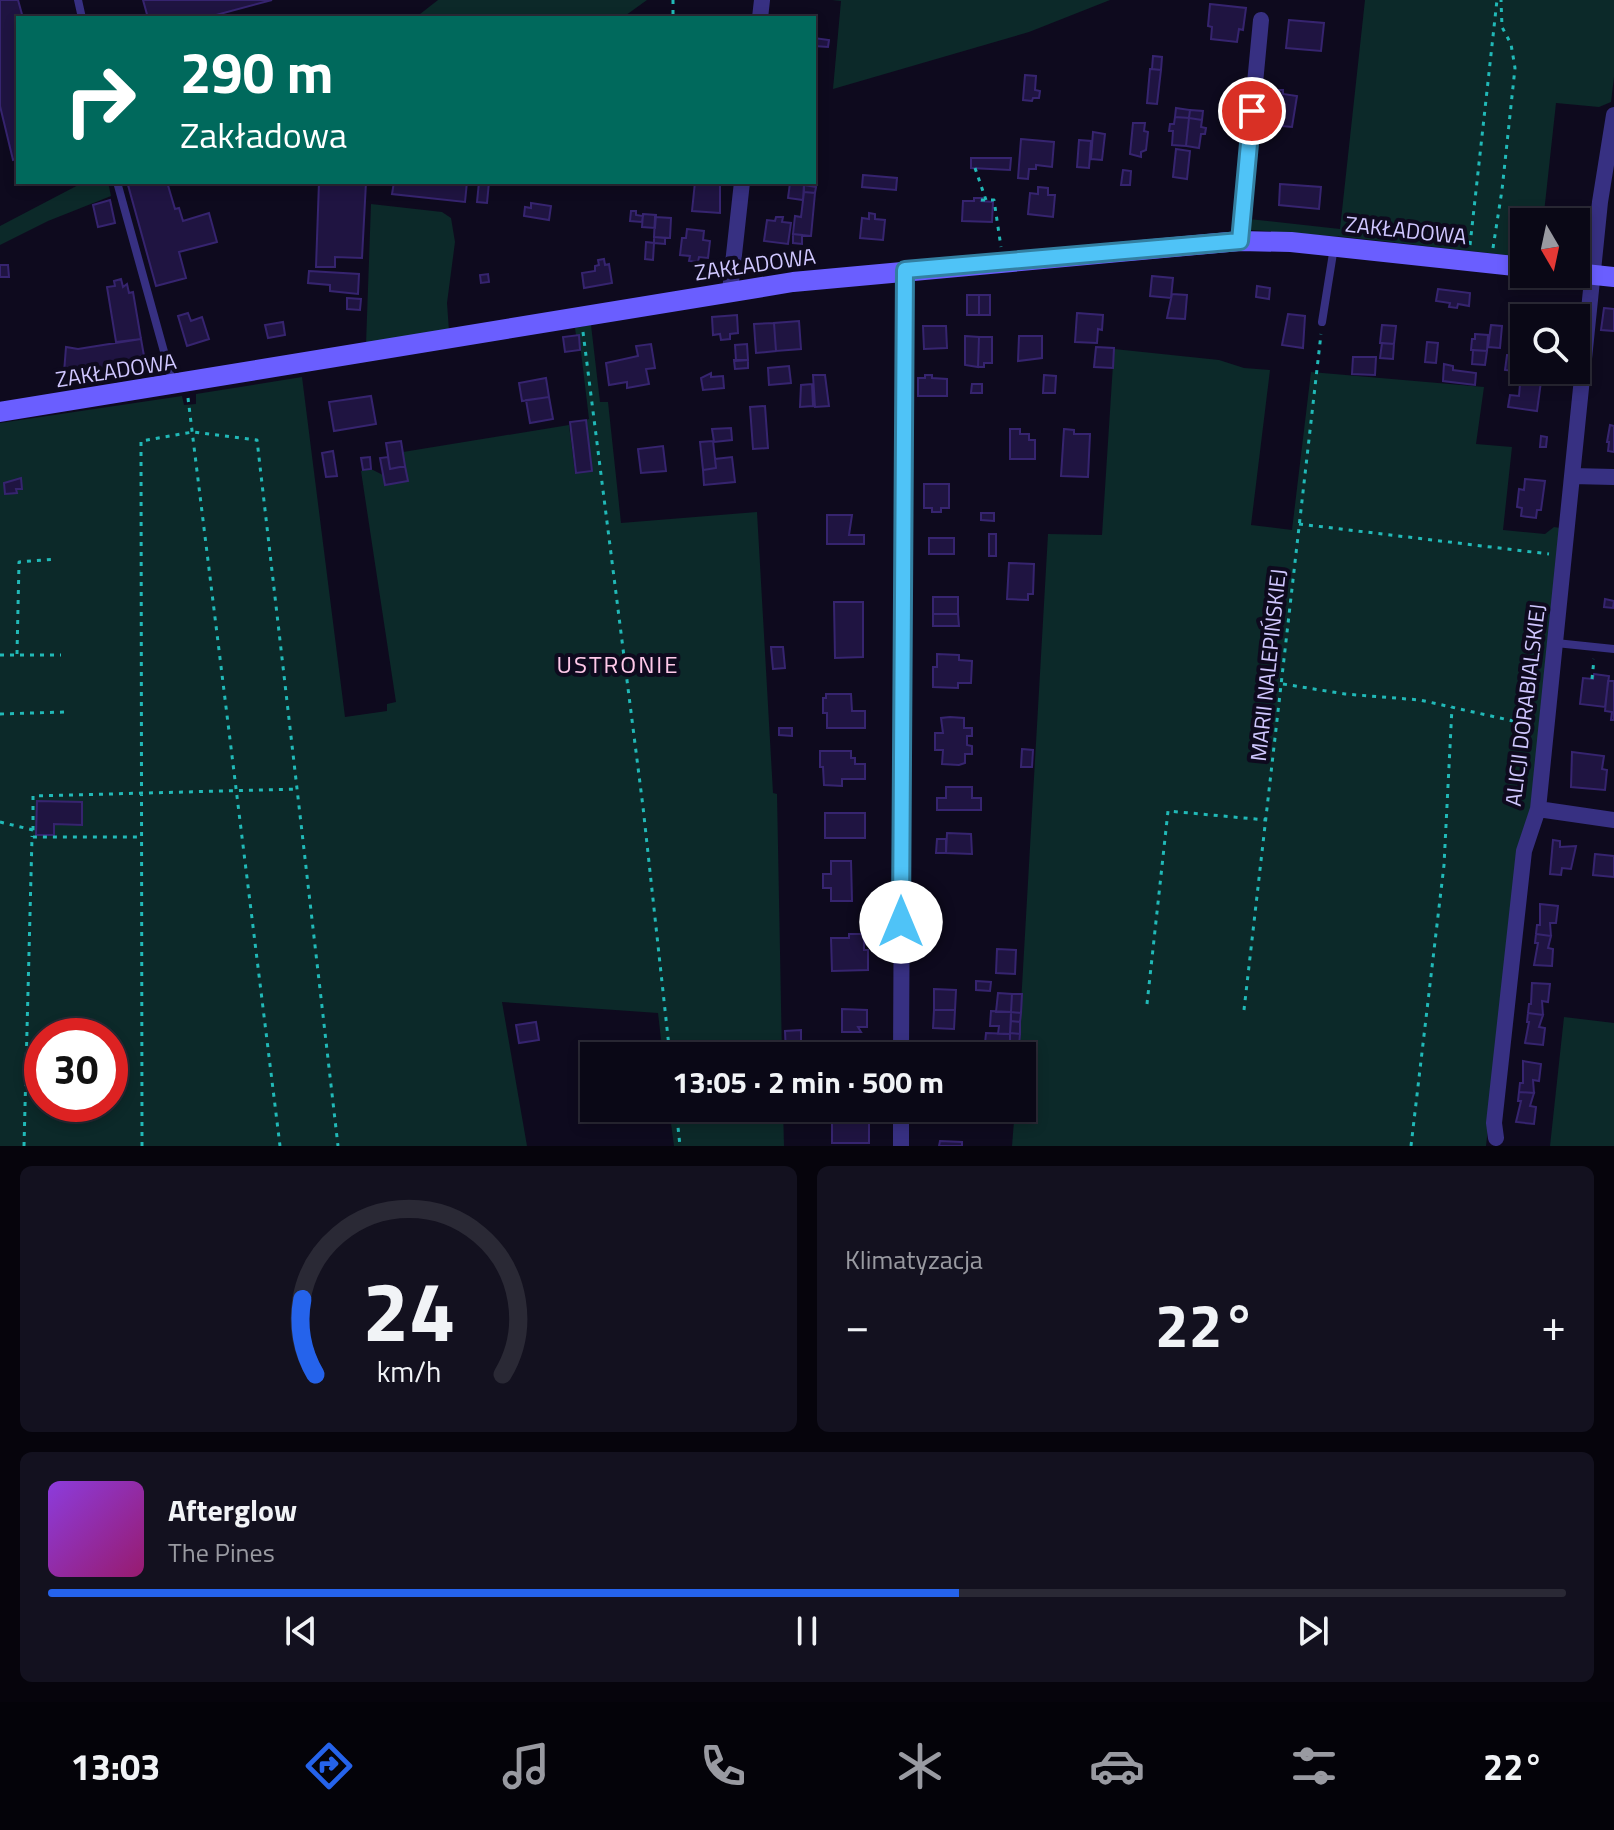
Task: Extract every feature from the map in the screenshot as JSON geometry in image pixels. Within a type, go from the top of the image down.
[{"type":"street","points":[[1240,241],[1261,20]]},
{"type":"street","name":"ALICJI DORABIALSKIEJ","points":[[1590,246],[1606,179],[1614,115]]},
{"type":"street","points":[[730,291],[742,184]]},
{"type":"street","name":"ZAKŁADOWA","points":[[0,412],[730,291],[905,270],[1240,241],[1334,246],[1510,266]]},
{"type":"street","points":[[901,1042],[905,270]]},
{"type":"street","points":[[1590,275],[1614,277]]},
{"type":"street","name":"ALICJI DORABIALSKIEJ","points":[[1496,1138],[1494,1123],[1524,851],[1538,809],[1556,643],[1572,476],[1583,288]]},
{"type":"street","points":[[1572,476],[1614,477]]},
{"type":"street","points":[[1538,809],[1614,820]]},
{"type":"street","points":[[901,1122],[901,1146]]},
{"type":"lane","points":[[118,184],[173,385]]},
{"type":"lane","points":[[1322,322],[1334,246]]},
{"type":"lane","points":[[1556,643],[1614,649]]},
{"type":"path","points":[[1492,256],[1515,68],[1511,44],[1502,27],[1499,0]]},
{"type":"path","points":[[1468,261],[1499,0]]},
{"type":"path","points":[[975,168],[984,200],[994,200],[1001,251]]},
{"type":"path","points":[[581,316],[643,807],[668,1042]]},
{"type":"path","name":"MARII NALEPIŃSKIEJ","points":[[1244,1010],[1322,322]]},
{"type":"path","points":[[189,405],[280,1146]]},
{"type":"path","points":[[142,1146],[141,441],[193,432],[257,440],[338,1146]]},
{"type":"path","points":[[1299,525],[1564,555]]},
{"type":"path","points":[[17,654],[19,562],[56,559]]},
{"type":"path","points":[[1592,679],[1595,647]]},
{"type":"path","points":[[0,655],[61,655]]},
{"type":"path","points":[[1283,684],[1345,694],[1420,700],[1547,729]]},
{"type":"path","points":[[1411,1146],[1444,865],[1452,707]]},
{"type":"path","points":[[0,714],[64,712]]},
{"type":"path","points":[[24,1146],[33,796],[298,789]]},
{"type":"path","points":[[1147,1004],[1168,811],[1266,820]]},
{"type":"path","points":[[0,822],[33,830]]},
{"type":"path","points":[[32,837],[142,837]]},
{"type":"path","points":[[677,1122],[680,1146]]},
{"type":"green space","points":[[438,0],[647,0],[625,16],[418,16]]},
{"type":"green space","points":[[832,0],[1110,0],[1029,32],[833,89],[841,1]]},
{"type":"green space","points":[[1365,0],[1614,0],[1611,102],[1599,107],[1556,103],[1545,208],[1510,208],[1510,255],[1251,230],[1249,219],[1340,229]]},
{"type":"green space","points":[[80,184],[108,184],[111,196],[48,221],[0,245],[0,226]]},
{"type":"green space","points":[[371,204],[442,212],[451,218],[455,242],[447,303],[449,331],[366,345]]},
{"type":"green space","points":[[591,325],[600,402],[608,402],[621,523],[757,512],[773,793],[777,794],[782,1042],[661,1042],[658,1013],[502,1002],[527,1146],[0,1146],[0,423],[182,396],[184,405],[196,404],[196,394],[302,377],[345,717],[387,711],[387,704],[396,702],[361,471],[371,469],[383,475],[385,485],[407,481],[403,452],[569,425],[575,473],[592,471],[586,420],[589,419],[579,335],[576,335],[575,328]]},
{"type":"green space","points":[[1114,349],[1219,360],[1244,368],[1270,370],[1251,525],[1292,530],[1311,372],[1484,387],[1476,444],[1512,447],[1503,530],[1545,534],[1554,527],[1560,528],[1536,788],[1518,863],[1486,1146],[1012,1146],[1014,1122],[1036,1122],[1036,1042],[1019,1042],[1048,534],[1102,535]]},
{"type":"green space","points":[[1564,1017],[1614,1023],[1614,1146],[1550,1146]]},
{"type":"green space","points":[[671,1122],[783,1122],[784,1146],[674,1146]]},
{"type":"building","points":[[0,0],[18,0],[22,16],[16,16],[16,159],[13,160],[0,106]]},
{"type":"building","points":[[143,0],[272,0],[212,16],[147,16]]},
{"type":"building","points":[[1210,4],[1246,8],[1243,30],[1239,29],[1237,42],[1211,39],[1212,27],[1208,26]]},
{"type":"building","points":[[1289,20],[1324,23],[1321,51],[1286,48]]},
{"type":"building","points":[[816,38],[829,40],[828,47],[816,46]]},
{"type":"building","points":[[1153,56],[1162,57],[1161,70],[1152,69]]},
{"type":"building","points":[[1150,69],[1161,70],[1157,104],[1147,103]]},
{"type":"building","points":[[1025,75],[1036,76],[1035,90],[1040,91],[1039,98],[1032,101],[1023,100]]},
{"type":"building","points":[[1275,90],[1297,96],[1292,127],[1271,125],[1274,108],[1270,108]]},
{"type":"building","points":[[1176,108],[1190,110],[1189,118],[1175,117]]},
{"type":"building","points":[[1190,110],[1203,111],[1202,120],[1189,118]]},
{"type":"building","points":[[1175,117],[1189,118],[1186,146],[1172,145],[1173,131],[1169,131]]},
{"type":"building","points":[[1189,118],[1202,120],[1201,127],[1206,128],[1205,134],[1201,134],[1199,148],[1186,146]]},
{"type":"building","points":[[1133,123],[1145,123],[1144,131],[1148,132],[1146,150],[1141,152],[1141,157],[1130,154]]},
{"type":"building","points":[[1093,132],[1105,134],[1102,160],[1091,159]]},
{"type":"building","points":[[1021,139],[1054,142],[1052,167],[1036,165],[1036,169],[1029,169],[1028,179],[1018,178]]},
{"type":"building","points":[[1079,140],[1091,141],[1089,168],[1077,167]]},
{"type":"building","points":[[1176,149],[1190,151],[1187,179],[1173,177]]},
{"type":"building","points":[[971,158],[1011,158],[1010,170],[971,168]]},
{"type":"building","points":[[1123,170],[1131,171],[1130,185],[1121,185]]},
{"type":"building","points":[[863,175],[897,178],[896,190],[862,187]]},
{"type":"building","points":[[168,184],[175,209],[179,208],[183,221],[209,213],[217,242],[179,252],[186,278],[156,286],[128,185]]},
{"type":"building","points":[[319,184],[366,184],[362,258],[335,257],[335,267],[316,267]]},
{"type":"building","points":[[394,184],[467,184],[465,202],[392,194]]},
{"type":"building","points":[[479,184],[489,184],[487,203],[477,202]]},
{"type":"building","points":[[695,184],[720,184],[720,213],[692,211]]},
{"type":"building","points":[[790,184],[804,184],[803,200],[788,198]]},
{"type":"building","points":[[1280,184],[1321,187],[1319,209],[1279,205]]},
{"type":"building","points":[[804,185],[816,187],[815,193],[804,192]]},
{"type":"building","points":[[1038,187],[1048,188],[1048,195],[1055,195],[1053,217],[1028,214],[1030,193],[1038,194]]},
{"type":"building","points":[[804,192],[815,193],[811,236],[793,234],[795,216],[801,217]]},
{"type":"building","points":[[974,198],[993,202],[992,222],[962,221],[963,201],[974,201]]},
{"type":"building","points":[[110,200],[115,223],[98,227],[93,205]]},
{"type":"building","points":[[531,203],[551,206],[549,220],[524,216],[525,207],[531,208]]},
{"type":"building","points":[[631,211],[643,216],[642,222],[630,221]]},
{"type":"building","points":[[869,213],[875,214],[875,219],[885,220],[883,240],[860,238],[862,218],[869,219]]},
{"type":"building","points":[[643,214],[656,215],[655,228],[642,227]]},
{"type":"building","points":[[655,217],[671,218],[670,238],[654,237]]},
{"type":"building","points":[[776,217],[783,217],[782,222],[791,223],[788,244],[764,241],[767,220],[775,221]]},
{"type":"building","points":[[687,229],[704,231],[703,240],[710,241],[708,258],[699,257],[698,262],[689,261],[690,256],[680,255],[682,238],[686,238]]},
{"type":"building","points":[[793,234],[802,235],[802,244],[793,243]]},
{"type":"building","points":[[654,237],[665,238],[665,244],[654,243]]},
{"type":"building","points":[[646,242],[654,243],[653,260],[645,259]]},
{"type":"building","points":[[604,259],[605,265],[609,264],[612,283],[584,288],[582,273],[595,271],[598,260]]},
{"type":"building","points":[[0,265],[8,265],[9,277],[0,277]]},
{"type":"building","points":[[309,271],[359,274],[358,294],[330,291],[330,285],[308,283]]},
{"type":"building","points":[[488,274],[489,282],[481,283],[480,275]]},
{"type":"building","points":[[1152,276],[1173,278],[1171,298],[1150,296]]},
{"type":"building","points":[[121,279],[123,287],[127,284],[129,293],[133,292],[141,339],[116,342],[107,287],[115,286],[114,281]]},
{"type":"building","points":[[1257,286],[1270,288],[1269,299],[1256,297]]},
{"type":"building","points":[[1438,289],[1470,293],[1469,306],[1458,304],[1457,308],[1449,307],[1450,303],[1436,301]]},
{"type":"building","points":[[1172,294],[1187,295],[1185,319],[1167,318]]},
{"type":"building","points":[[967,295],[979,295],[979,315],[967,315]]},
{"type":"building","points":[[979,295],[990,295],[990,315],[979,315]]},
{"type":"building","points":[[347,298],[361,299],[360,310],[347,309]]},
{"type":"building","points":[[1604,308],[1614,309],[1614,331],[1601,330]]},
{"type":"building","points":[[188,313],[191,321],[202,317],[209,339],[187,346],[178,316]]},
{"type":"building","points":[[1077,313],[1103,315],[1097,343],[1075,342]]},
{"type":"building","points":[[1288,314],[1305,316],[1303,348],[1282,345]]},
{"type":"building","points":[[737,315],[738,333],[730,334],[730,339],[721,340],[720,334],[713,335],[712,317]]},
{"type":"building","points":[[799,321],[801,349],[776,351],[774,323]]},
{"type":"building","points":[[283,322],[285,335],[268,338],[265,325]]},
{"type":"building","points":[[774,323],[776,351],[756,353],[754,324]]},
{"type":"building","points":[[1382,325],[1396,326],[1394,344],[1380,343]]},
{"type":"building","points":[[1491,325],[1502,326],[1500,348],[1488,347]]},
{"type":"building","points":[[923,326],[946,326],[947,348],[924,349]]},
{"type":"building","points":[[1475,334],[1488,335],[1487,351],[1471,350]]},
{"type":"building","points":[[579,335],[580,350],[565,352],[563,337]]},
{"type":"building","points":[[965,336],[979,337],[978,367],[965,365]]},
{"type":"building","points":[[1019,336],[1042,336],[1042,358],[1018,361]]},
{"type":"building","points":[[979,337],[992,337],[992,363],[984,363],[984,367],[978,367]]},
{"type":"building","points":[[141,339],[144,356],[136,357],[137,364],[64,373],[66,347],[78,349]]},
{"type":"building","points":[[1427,342],[1438,343],[1436,363],[1425,362]]},
{"type":"building","points":[[1382,343],[1394,344],[1393,359],[1380,358]]},
{"type":"building","points":[[651,344],[655,368],[646,369],[649,384],[627,388],[627,382],[609,385],[606,363],[638,356],[636,346]]},
{"type":"building","points":[[747,344],[748,360],[736,361],[735,345]]},
{"type":"building","points":[[1096,347],[1114,348],[1113,368],[1094,367]]},
{"type":"building","points":[[1473,350],[1487,351],[1485,365],[1472,364]]},
{"type":"building","points":[[1507,355],[1510,355],[1510,371],[1505,370]]},
{"type":"building","points":[[1353,357],[1376,357],[1375,375],[1352,374]]},
{"type":"building","points":[[734,360],[748,360],[748,368],[735,369]]},
{"type":"building","points":[[1444,364],[1453,366],[1453,370],[1476,373],[1475,385],[1443,381]]},
{"type":"building","points":[[789,366],[791,383],[769,385],[768,368]]},
{"type":"building","points":[[711,373],[711,377],[723,376],[724,388],[703,390],[701,378]]},
{"type":"building","points":[[813,375],[825,375],[829,406],[815,407]]},
{"type":"building","points":[[925,375],[947,379],[947,396],[918,396],[918,378],[925,378]]},
{"type":"building","points":[[1044,375],[1056,376],[1055,393],[1043,393]]},
{"type":"building","points":[[546,378],[549,397],[522,401],[519,383]]},
{"type":"building","points":[[812,384],[813,406],[800,407],[801,385]]},
{"type":"building","points":[[972,384],[982,384],[982,393],[971,393]]},
{"type":"building","points":[[1520,384],[1541,384],[1537,411],[1508,407],[1510,395],[1519,396]]},
{"type":"building","points":[[371,396],[376,424],[334,431],[329,402]]},
{"type":"building","points":[[549,397],[553,419],[530,423],[526,400]]},
{"type":"building","points":[[765,406],[768,448],[753,449],[750,407]]},
{"type":"building","points":[[586,420],[592,471],[576,473],[570,422]]},
{"type":"building","points":[[1610,425],[1614,426],[1614,452],[1608,451]]},
{"type":"building","points":[[731,428],[732,440],[714,442],[712,429]]},
{"type":"building","points":[[1010,429],[1020,429],[1020,434],[1029,434],[1029,440],[1035,440],[1035,459],[1010,459]]},
{"type":"building","points":[[1064,429],[1074,430],[1074,434],[1090,434],[1088,477],[1061,476]]},
{"type":"building","points":[[1541,436],[1547,437],[1546,447],[1540,447]]},
{"type":"building","points":[[401,441],[405,466],[390,469],[386,443]]},
{"type":"building","points":[[713,441],[716,468],[703,470],[700,442]]},
{"type":"building","points":[[663,446],[666,471],[641,473],[638,449]]},
{"type":"building","points":[[333,451],[337,476],[326,477],[322,453]]},
{"type":"building","points":[[370,457],[371,469],[363,470],[361,458]]},
{"type":"building","points":[[388,457],[390,469],[405,466],[408,481],[385,485],[380,458]]},
{"type":"building","points":[[732,457],[735,482],[704,485],[703,470],[716,468],[715,459]]},
{"type":"building","points":[[21,478],[22,489],[16,489],[17,493],[5,494],[4,483]]},
{"type":"building","points":[[1525,479],[1545,481],[1541,510],[1537,510],[1536,518],[1521,516],[1522,508],[1517,507],[1519,489],[1524,490]]},
{"type":"building","points":[[924,484],[949,484],[949,508],[932,512],[932,508],[924,508]]},
{"type":"building","points":[[981,513],[994,513],[994,521],[981,520]]},
{"type":"building","points":[[827,515],[852,515],[849,535],[864,535],[864,544],[827,544]]},
{"type":"building","points":[[989,534],[996,534],[996,556],[989,556]]},
{"type":"building","points":[[929,538],[954,538],[954,554],[929,554]]},
{"type":"building","points":[[1009,563],[1034,564],[1033,594],[1028,594],[1028,600],[1007,599]]},
{"type":"building","points":[[933,597],[958,597],[958,614],[933,614]]},
{"type":"building","points":[[1605,599],[1614,601],[1613,608],[1604,607]]},
{"type":"building","points":[[834,602],[863,602],[863,657],[835,658]]},
{"type":"building","points":[[933,614],[958,614],[959,626],[933,626]]},
{"type":"building","points":[[771,647],[783,647],[785,668],[773,669]]},
{"type":"building","points":[[937,654],[959,655],[959,660],[972,661],[971,683],[958,683],[958,688],[933,687],[933,667],[937,667]]},
{"type":"building","points":[[1594,674],[1609,676],[1605,707],[1580,704],[1583,678],[1593,679]]},
{"type":"building","points":[[1608,681],[1614,681],[1614,720],[1611,720],[1612,712],[1605,711]]},
{"type":"building","points":[[826,694],[851,694],[852,711],[865,711],[865,728],[827,728],[827,713],[823,713]]},
{"type":"building","points":[[941,718],[964,718],[964,728],[972,728],[972,736],[967,736],[967,745],[972,746],[972,754],[965,754],[965,763],[959,765],[942,764],[943,750],[935,750],[935,733],[943,733]]},
{"type":"building","points":[[779,728],[792,728],[792,736],[779,735]]},
{"type":"building","points":[[1022,749],[1033,750],[1032,767],[1021,767]]},
{"type":"building","points":[[820,751],[851,751],[855,764],[865,764],[865,779],[842,779],[842,786],[824,785]]},
{"type":"building","points":[[1572,752],[1604,756],[1602,769],[1607,770],[1605,790],[1571,787]]},
{"type":"building","points":[[946,787],[972,787],[972,798],[981,798],[981,810],[937,810],[937,798],[946,798]]},
{"type":"building","points":[[37,801],[82,802],[82,825],[54,824],[54,835],[36,835]]},
{"type":"building","points":[[825,813],[865,813],[865,838],[825,838]]},
{"type":"building","points":[[947,833],[971,834],[972,854],[946,853]]},
{"type":"building","points":[[937,839],[946,839],[946,853],[936,853]]},
{"type":"building","points":[[1553,840],[1560,841],[1560,847],[1576,846],[1571,869],[1562,868],[1561,875],[1550,874]]},
{"type":"building","points":[[1595,854],[1614,856],[1614,877],[1593,875]]},
{"type":"building","points":[[831,861],[851,861],[852,901],[831,901],[831,888],[823,888],[823,874],[831,874]]},
{"type":"building","points":[[1540,904],[1558,906],[1556,923],[1550,923],[1551,936],[1536,934],[1537,925],[1540,925]]},
{"type":"building","points":[[849,934],[864,934],[868,970],[832,971],[831,938],[849,938]]},
{"type":"building","points":[[1536,934],[1551,936],[1548,948],[1553,949],[1552,966],[1534,965],[1538,943],[1535,943]]},
{"type":"building","points":[[997,949],[1016,950],[1015,974],[996,973]]},
{"type":"building","points":[[976,981],[991,982],[990,991],[976,990]]},
{"type":"building","points":[[1532,983],[1550,984],[1548,1002],[1542,1001],[1543,1015],[1528,1013]]},
{"type":"building","points":[[934,989],[956,990],[955,1010],[934,1010]]},
{"type":"building","points":[[998,993],[1012,994],[1011,1012],[996,1012]]},
{"type":"building","points":[[1012,994],[1022,994],[1021,1013],[1011,1012]]},
{"type":"building","points":[[842,1009],[867,1010],[867,1027],[858,1027],[861,1032],[842,1032]]},
{"type":"building","points":[[934,1010],[955,1010],[954,1029],[933,1028]]},
{"type":"building","points":[[991,1011],[1011,1012],[1010,1034],[998,1034],[999,1026],[990,1026]]},
{"type":"building","points":[[1011,1012],[1021,1013],[1020,1022],[1011,1021]]},
{"type":"building","points":[[1528,1013],[1543,1015],[1539,1027],[1545,1028],[1543,1045],[1525,1043]]},
{"type":"building","points":[[1011,1021],[1020,1022],[1020,1034],[1010,1033]]},
{"type":"building","points":[[536,1022],[539,1040],[519,1043],[516,1025]]},
{"type":"building","points":[[801,1030],[801,1042],[785,1042],[785,1031]]},
{"type":"building","points":[[986,1033],[1010,1034],[1010,1042],[985,1042]]},
{"type":"building","points":[[1010,1033],[1020,1034],[1019,1042],[1010,1042]]},
{"type":"building","points":[[1523,1061],[1541,1064],[1539,1081],[1533,1080],[1534,1093],[1519,1092],[1520,1083],[1523,1083]]},
{"type":"building","points":[[1519,1092],[1534,1093],[1530,1106],[1536,1107],[1534,1124],[1516,1122],[1521,1101],[1518,1101]]},
{"type":"building","points":[[832,1122],[869,1122],[869,1143],[832,1143]]},
{"type":"building","points":[[940,1141],[962,1142],[962,1146],[939,1146]]},
{"type":"district","name":"USTRONIE","points":[[618,664]]},
{"type":"route","points":[[901,922],[905,270],[1240,241],[1252,111]]}]
